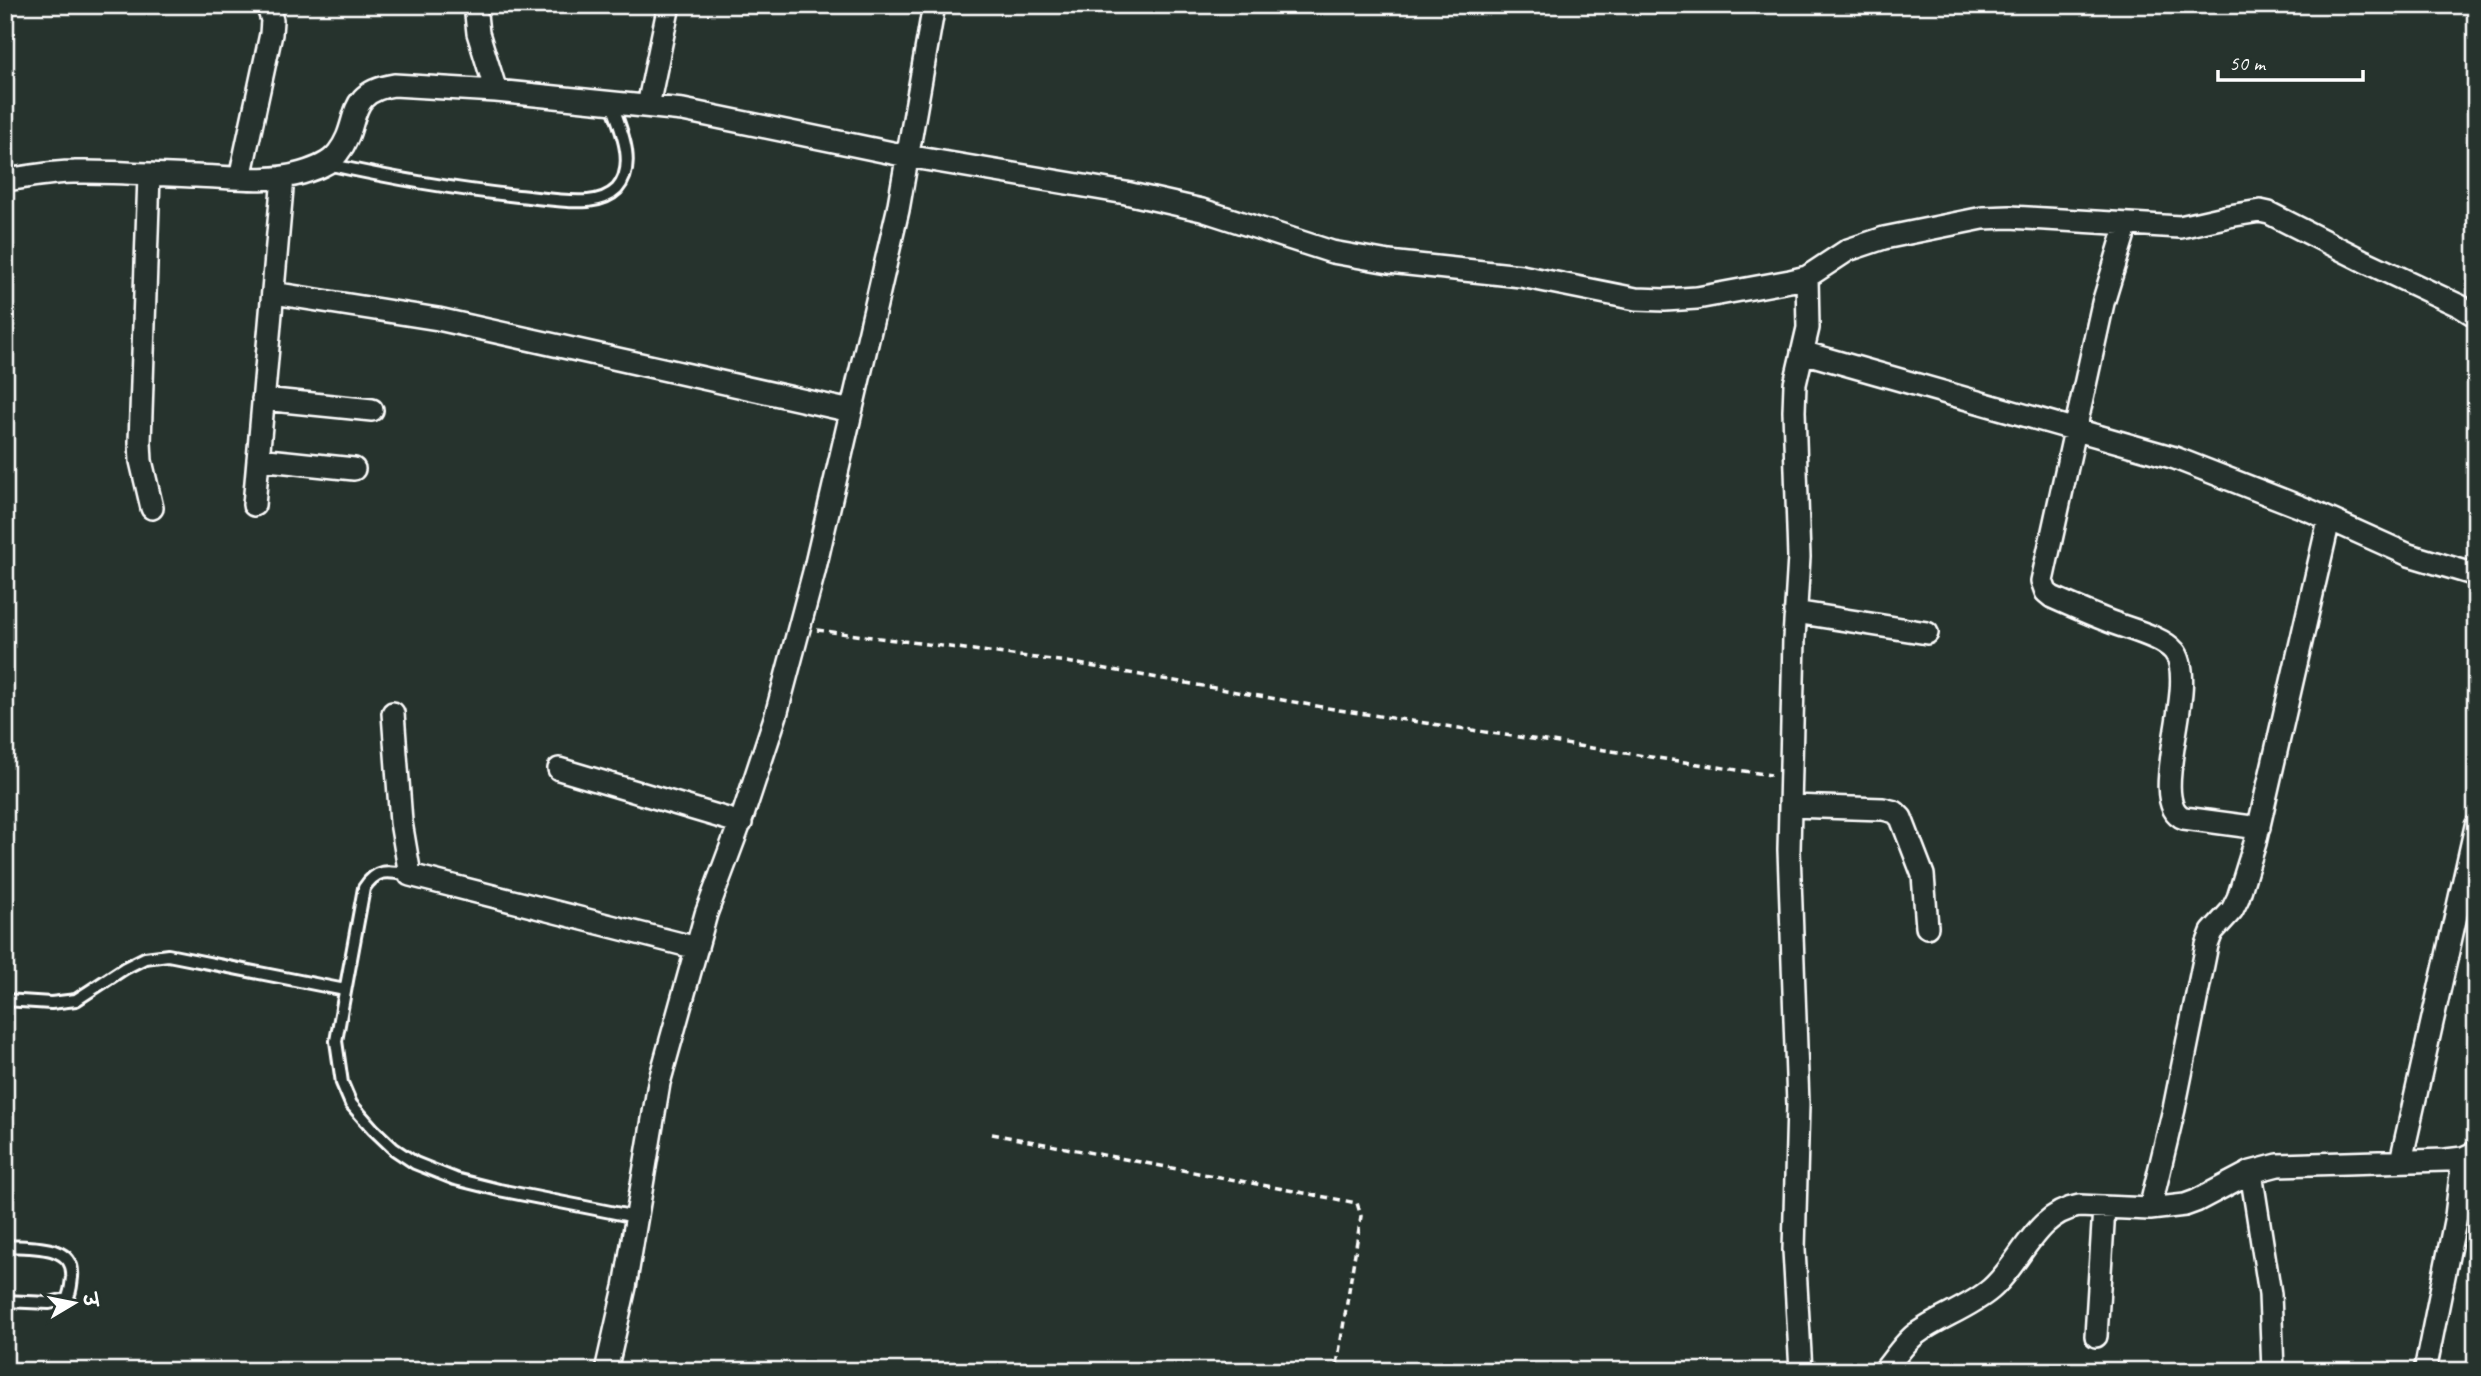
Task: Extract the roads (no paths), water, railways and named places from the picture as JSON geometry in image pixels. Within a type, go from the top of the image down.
[{"type":"street","points":[[240,178],[271,34],[272,20],[267,5]]},
{"type":"street","points":[[475,5],[478,33],[496,91]]},
{"type":"street","points":[[648,106],[669,5]]},
{"type":"street","points":[[606,1371],[625,1287],[659,1083],[706,914],[741,823],[776,715],[799,628],[898,210],[934,5]]},
{"type":"street","points":[[5,180],[73,172],[283,177],[327,164],[338,155],[345,143],[357,106],[366,93],[379,87],[394,85],[611,102],[748,123],[907,156],[1126,193],[1202,210],[1332,252],[1521,276],[1636,299],[1697,298],[1807,277],[1848,250],[1884,238],[1983,218],[2010,217],[2180,227],[2260,211],[2269,213],[2476,316]]},
{"type":"street","points":[[149,175],[140,442],[141,461],[152,508]]},
{"type":"street","points":[[254,505],[283,177]]},
{"type":"street","points":[[2127,224],[2103,303],[2074,430],[2043,574],[2046,592],[2052,597],[2160,641],[2176,652],[2182,672],[2170,777],[2171,808],[2175,815],[2184,818],[2259,828]]},
{"type":"street","points":[[1801,1371],[1794,1250],[1798,1104],[1789,850],[1795,612],[1799,557],[1794,411],[1795,384],[1809,311],[1807,277]]},
{"type":"street","points":[[273,293],[438,319],[851,411]]},
{"type":"street","points":[[1802,352],[2175,458],[2409,555],[2476,575]]},
{"type":"street","points":[[263,399],[372,410]]},
{"type":"street","points":[[258,459],[354,469]]},
{"type":"street","points":[[2150,1209],[2174,1108],[2207,945],[2212,932],[2238,898],[2259,828],[2329,520]]},
{"type":"street","points":[[1795,612],[1927,632]]},
{"type":"street","points":[[393,713],[401,822],[410,875],[697,948]]},
{"type":"street","points":[[559,769],[741,823]]},
{"type":"street","points":[[1790,806],[1884,809],[1895,812],[1901,818],[1923,875],[1927,927]]},
{"type":"street","points":[[2401,1161],[2476,825]]},
{"type":"street","points":[[1884,1371],[1913,1336],[1990,1290],[2043,1224],[2056,1212],[2079,1206],[2150,1209],[2196,1201],[2251,1172],[2278,1165],[2401,1161],[2470,1155],[2425,1371]]},
{"type":"street","points":[[2251,1172],[2270,1294],[2273,1371]]},
{"type":"street","points":[[2096,1336],[2104,1208]]},
{"type":"lane","points":[[327,164],[470,191],[566,201],[603,198],[615,191],[622,181],[627,162],[624,138],[611,102]]},
{"type":"lane","points":[[410,875],[390,871],[379,873],[370,878],[363,888],[336,1041],[341,1083],[351,1104],[394,1149],[415,1163],[455,1179],[636,1217]]},
{"type":"lane","points":[[5,1000],[51,1003],[76,1000],[145,958],[168,955],[345,990]]},
{"type":"lane","points":[[5,1246],[55,1251],[64,1254],[73,1268],[67,1299],[48,1303],[5,1301]]}]
